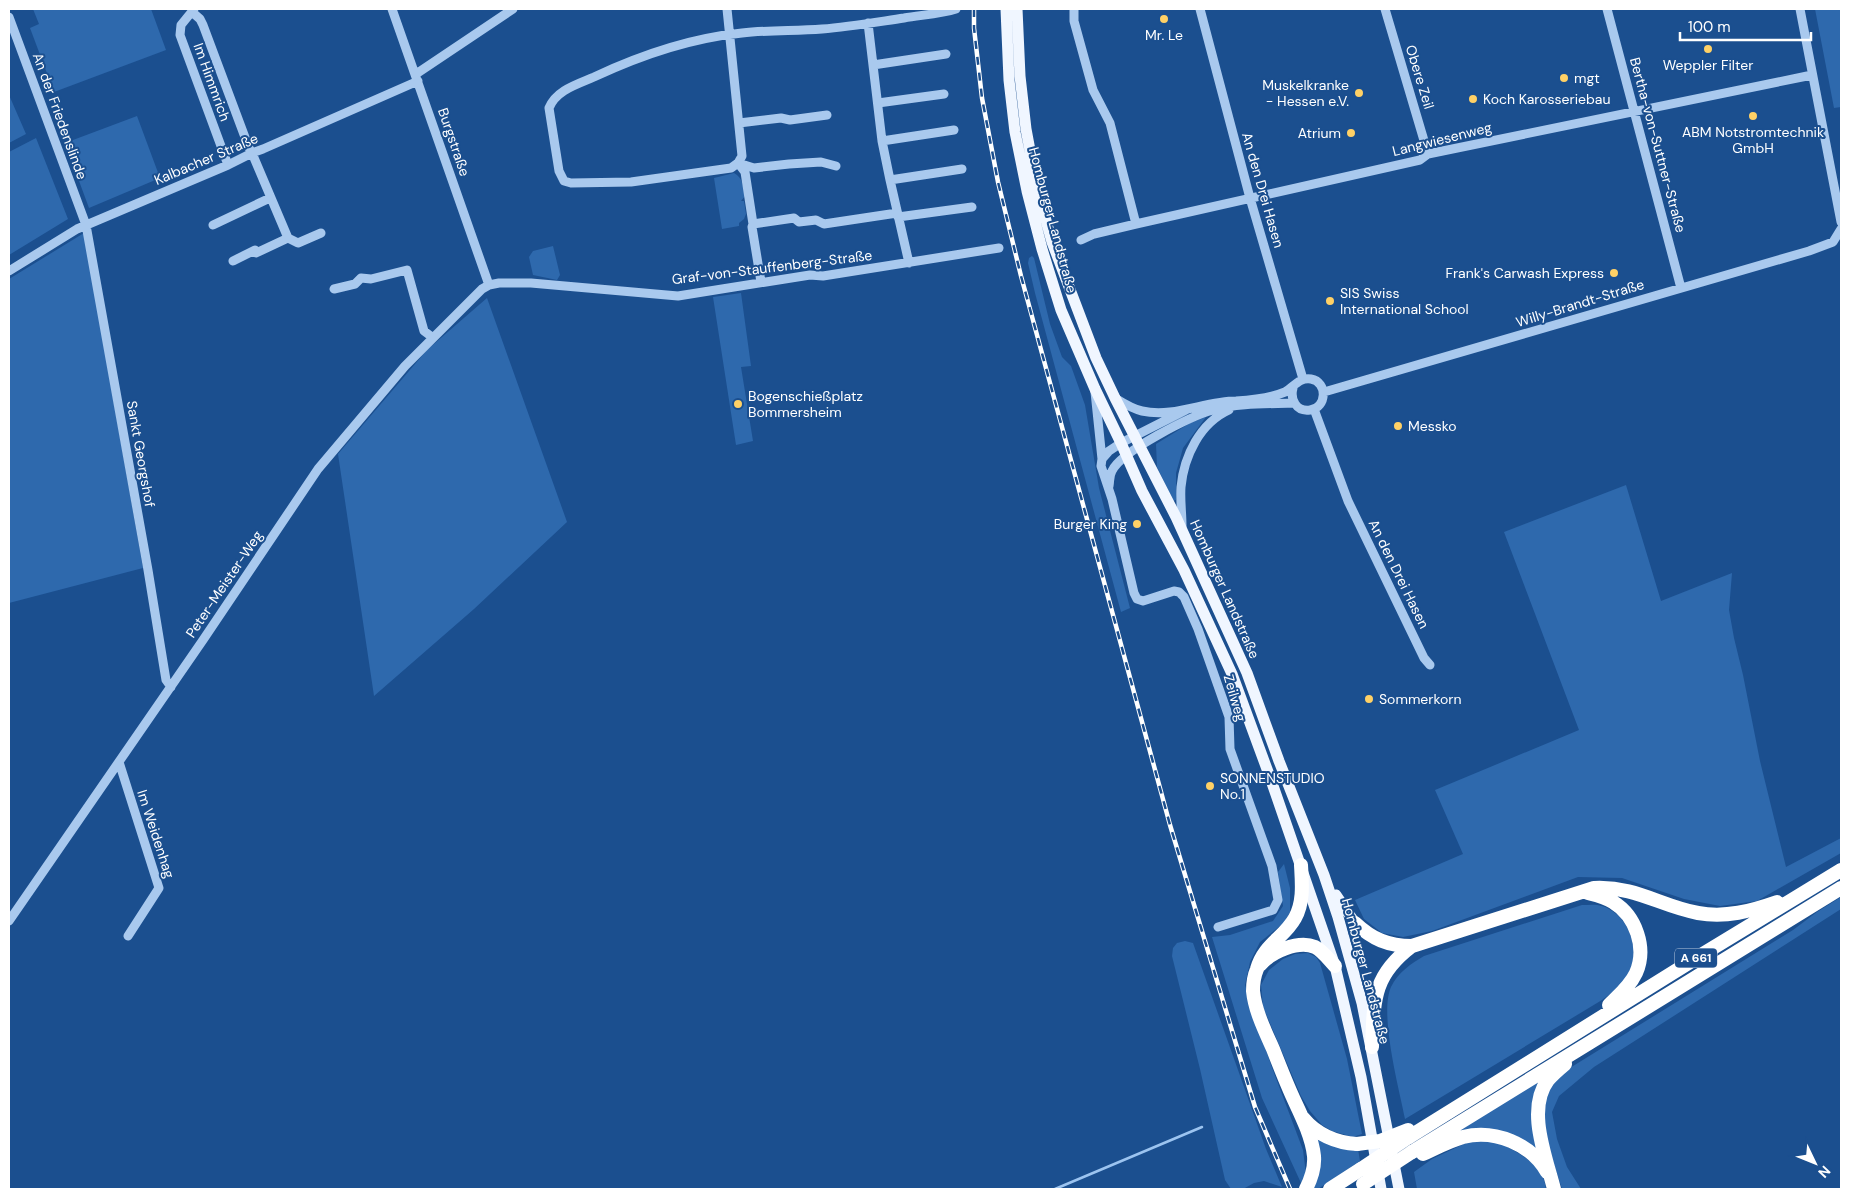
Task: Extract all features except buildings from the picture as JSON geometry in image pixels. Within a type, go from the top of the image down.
[{"type":"highway","points":[[1301,865],[1301,901],[1296,917],[1265,950],[1259,960],[1253,980],[1253,992],[1256,1005],[1301,1115],[1314,1157],[1312,1173],[1306,1189]]},
{"type":"highway","name":"A 661","points":[[1330,1189],[1361,1169],[1408,1134],[1443,1116],[1841,870]]},
{"type":"highway","name":"A 661","points":[[1574,894],[1594,888],[1620,888],[1683,910],[1720,915],[1742,913],[1804,892]]},
{"type":"highway","name":"A 661","points":[[1413,1155],[1587,1043],[1841,888]]},
{"type":"highway","points":[[1372,1046],[1376,991],[1386,970],[1402,953],[1412,946],[1574,894],[1588,893],[1601,896],[1623,910],[1632,920],[1638,932],[1640,945],[1640,959],[1630,984],[1588,1025]]},
{"type":"highway","points":[[1355,923],[1375,939],[1399,946],[1412,946]]},
{"type":"highway","points":[[1256,972],[1262,963],[1272,955],[1300,945],[1315,948],[1335,966]]},
{"type":"highway","points":[[1552,1184],[1539,1130],[1539,1100],[1549,1079],[1587,1043]]},
{"type":"highway","points":[[1301,1115],[1314,1128],[1338,1141],[1357,1144],[1408,1134]]},
{"type":"highway","points":[[1360,1187],[1387,1168],[1413,1155],[1465,1137],[1488,1135],[1510,1140],[1530,1152],[1539,1160],[1552,1184]]},
{"type":"main road","name":"Homburger Landstraße","points":[[1006,9],[1009,80],[1015,132],[1027,191],[1042,249],[1061,310],[1095,390],[1127,455],[1142,491],[1184,570],[1232,674],[1301,865],[1335,966],[1361,1077],[1381,1189]]},
{"type":"main road","name":"Homburger Landstraße","points":[[1017,9],[1020,76],[1026,129],[1038,188],[1052,242],[1096,358],[1182,529],[1247,673],[1324,875],[1351,960],[1372,1046],[1399,1189]]},
{"type":"main road","points":[[1324,875],[1355,923]]},
{"type":"street","name":"Burgstraße","points":[[392,9],[489,285]]},
{"type":"street","name":"Kalbacher Straße","points":[[9,271],[77,229],[228,165],[252,152],[264,150],[417,77],[514,9]]},
{"type":"street","points":[[727,9],[729,34],[742,156],[738,163],[731,168],[637,181],[571,183],[564,181],[559,171],[550,108],[552,101],[561,93],[610,70],[664,49],[729,34],[822,29],[956,9]]},
{"type":"street","points":[[1074,9],[1074,21],[1092,90],[1110,123],[1136,224]]},
{"type":"street","name":"An den Drei Hasen","points":[[1200,9],[1250,198],[1304,378]]},
{"type":"street","name":"Obere Zeil","points":[[1385,9],[1428,154]]},
{"type":"street","name":"Bertha-von-Suttner-Straße","points":[[1608,9],[1681,288]]},
{"type":"street","points":[[1800,9],[1841,222]]},
{"type":"street","name":"Im Himmrich","points":[[228,165],[180,34],[181,25],[193,10],[203,25],[249,148],[288,238]]},
{"type":"street","name":"An der Friedenslinde","points":[[9,17],[86,225]]},
{"type":"street","points":[[868,23],[882,142],[909,263]]},
{"type":"street","points":[[873,65],[946,54]]},
{"type":"street","name":"Langwiesenweg","points":[[1081,240],[1094,234],[1136,224],[1420,160],[1428,154],[1812,75]]},
{"type":"street","points":[[878,103],[944,94]]},
{"type":"street","points":[[739,123],[781,118],[790,120],[827,115]]},
{"type":"street","points":[[882,142],[954,130]]},
{"type":"street","points":[[738,163],[754,168],[821,162],[836,166]]},
{"type":"street","points":[[738,163],[745,172],[761,282]]},
{"type":"street","points":[[890,180],[962,169]]},
{"type":"street","points":[[213,225],[270,198]]},
{"type":"street","points":[[753,224],[794,218],[799,222],[816,220],[824,224],[972,207]]},
{"type":"street","name":"Sankt Georgshof","points":[[86,225],[166,680],[171,687]]},
{"type":"street","name":"Willy-Brandt-Straße","points":[[1324,392],[1827,245],[1840,231]]},
{"type":"street","points":[[234,261],[255,250],[256,253],[288,238],[298,243],[321,233]]},
{"type":"street","name":"Graf-von-Stauffenberg-Straße","points":[[489,285],[499,283],[531,284],[678,296],[810,275],[823,276],[999,248]]},
{"type":"street","points":[[334,289],[354,284],[361,278],[371,279],[407,270],[424,331],[432,337]]},
{"type":"street","name":"Peter-Meister-Weg","points":[[9,921],[171,687],[318,469],[432,337],[482,289],[489,285]]},
{"type":"street","points":[[1115,398],[1141,411],[1186,410],[1223,401],[1278,395],[1293,388],[1304,378],[1314,379],[1319,382],[1324,392],[1322,401],[1314,409],[1302,410],[1294,403],[1293,388]]},
{"type":"street","name":"Zeilweg","points":[[1095,390],[1102,459],[1101,466],[1109,489],[1134,593],[1137,599],[1143,601],[1174,591],[1179,592],[1184,597],[1198,629],[1229,717],[1230,749],[1275,876],[1278,900],[1273,910],[1218,927]]},
{"type":"street","points":[[1109,489],[1112,470],[1127,455],[1171,428],[1197,415],[1236,406],[1294,403]]},
{"type":"street","points":[[1182,529],[1182,485],[1185,465],[1194,443],[1213,419],[1236,406]]},
{"type":"street","name":"An den Drei Hasen","points":[[1314,409],[1348,501],[1424,658],[1430,665]]},
{"type":"street","points":[[1102,459],[1108,451],[1121,443],[1186,410]]},
{"type":"street","name":"Im Weidenhag","points":[[119,762],[159,888],[128,936]]},
{"type":"shaded area","points":[[33,9],[151,9],[166,50],[54,92],[30,28],[39,24]]},
{"type":"shaded area","points":[[1815,9],[1841,9],[1841,107],[1834,108]]},
{"type":"shaded area","points":[[9,95],[26,134],[9,143]]},
{"type":"shaded area","points":[[137,116],[160,178],[89,208],[65,143]]},
{"type":"shaded area","points":[[36,138],[68,219],[9,255],[9,152]]},
{"type":"shaded area","points":[[734,173],[739,177],[743,186],[745,196],[741,201],[744,201],[746,214],[739,223],[739,226],[722,229],[714,178]]},
{"type":"shaded area","points":[[84,233],[143,568],[9,603],[9,279]]},
{"type":"shaded area","points":[[553,246],[560,275],[557,280],[533,275],[529,257],[533,251]]},
{"type":"shaded area","points":[[1032,256],[1050,324],[1062,357],[1071,366],[1085,405],[1099,488],[1130,608],[1121,612],[1035,293],[1028,263],[1029,258]]},
{"type":"shaded area","name":"Bogenschießplatz Bommersheim","points":[[741,293],[751,366],[741,367],[753,441],[736,445],[713,297]]},
{"type":"shaded area","points":[[487,298],[567,522],[474,609],[374,696],[338,454],[427,350]]},
{"type":"shaded area","points":[[1206,417],[1183,448],[1176,473],[1176,500],[1173,501],[1157,467],[1156,444],[1190,423]]},
{"type":"shaded area","points":[[1626,485],[1661,601],[1732,573],[1729,610],[1734,638],[1760,761],[1786,867],[1841,838],[1841,853],[1757,901],[1720,906],[1684,899],[1622,878],[1578,877],[1432,931],[1403,937],[1382,933],[1364,919],[1355,900],[1463,854],[1435,790],[1579,730],[1504,532]]},
{"type":"shaded area","points":[[1284,864],[1290,888],[1290,912],[1285,922],[1260,942],[1250,962],[1245,985],[1271,1065],[1303,1150],[1306,1174],[1301,1183],[1262,1098],[1212,937],[1230,935],[1273,921],[1283,906],[1278,872]]},
{"type":"shaded area","points":[[1841,897],[1841,909],[1594,1067],[1559,1096],[1552,1112],[1557,1139],[1567,1167],[1581,1189],[1562,1189],[1543,1130],[1541,1115],[1550,1086],[1565,1071],[1793,930]]},
{"type":"shaded area","points":[[1582,905],[1600,905],[1613,911],[1622,919],[1628,929],[1634,953],[1628,976],[1621,986],[1602,1000],[1405,1119],[1391,1052],[1387,1015],[1391,987],[1397,977],[1424,956]]},
{"type":"shaded area","points":[[1185,941],[1193,943],[1266,1149],[1282,1187],[1264,1181],[1254,1183],[1243,1189],[1231,1189],[1225,1180],[1172,956],[1173,948],[1177,943]]},
{"type":"shaded area","points":[[1308,953],[1316,957],[1320,963],[1347,1059],[1362,1134],[1353,1137],[1332,1131],[1322,1125],[1310,1111],[1301,1096],[1263,1007],[1261,985],[1269,970],[1283,959],[1295,954]]},
{"type":"shaded area","points":[[1542,1078],[1533,1108],[1532,1125],[1543,1160],[1524,1143],[1506,1133],[1485,1129],[1459,1131]]},
{"type":"shaded area","points":[[1310,1129],[1358,1149],[1360,1161],[1318,1189],[1312,1189]]},
{"type":"shaded area","points":[[1494,1140],[1519,1153],[1534,1165],[1544,1180],[1546,1189],[1417,1189],[1414,1172],[1432,1159],[1468,1142]]},
{"type":"waterway","points":[[1055,1189],[1202,1127]]},
{"type":"railway","points":[[974,9],[974,28],[982,98],[998,182],[1021,276],[1170,825],[1255,1107],[1290,1189]]},
{"type":"place","name":"Mr. Le","points":[[1164,19]]},
{"type":"place","name":"Weppler Filter","points":[[1708,49]]},
{"type":"place","name":"mgt","points":[[1564,78]]},
{"type":"place","name":"Muskelkranke - Hessen e.V.","points":[[1359,93]]},
{"type":"place","name":"Koch Karosseriebau","points":[[1473,99]]},
{"type":"place","name":"ABM Notstromtechnik GmbH","points":[[1753,116]]},
{"type":"place","name":"Atrium","points":[[1351,133]]},
{"type":"place","name":"Frank's Carwash Express","points":[[1614,273]]},
{"type":"place","name":"SIS Swiss International School","points":[[1330,301]]},
{"type":"place","name":"Bogenschießplatz Bommersheim","points":[[738,404]]},
{"type":"place","name":"Messko","points":[[1398,426]]},
{"type":"place","name":"Burger King","points":[[1137,524]]},
{"type":"place","name":"Sommerkorn","points":[[1369,699]]},
{"type":"place","name":"SONNENSTUDIO No.1","points":[[1210,786]]}]
